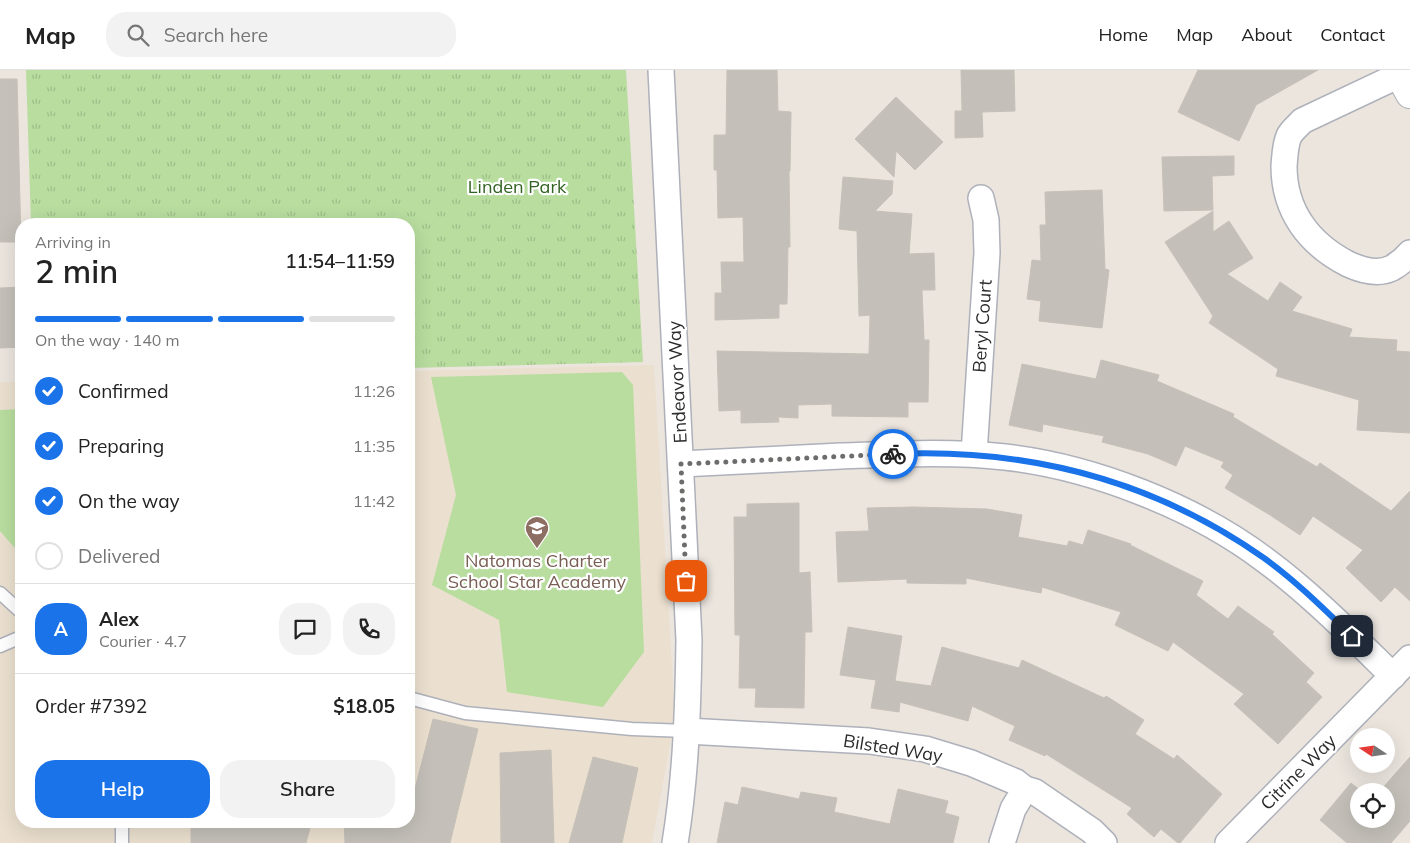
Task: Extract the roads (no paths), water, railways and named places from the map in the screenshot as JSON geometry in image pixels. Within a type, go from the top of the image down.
[{"type":"street","name":"Endeavor Way","points":[[661,70],[689,640],[687,731],[675,843]]},
{"type":"street","points":[[1404,77],[1302,121],[1290,134],[1284,150],[1284,178],[1290,202],[1298,219],[1312,238],[1330,254],[1355,267],[1374,272],[1390,269],[1402,262],[1410,253]]},
{"type":"street","name":"Beryl Court","points":[[974,454],[987,252],[986,220],[981,198]]},
{"type":"street","points":[[681,464],[918,453],[974,454],[1007,457],[1056,466],[1104,479],[1151,496],[1214,527],[1264,559],[1311,596],[1392,676]]},
{"type":"street","name":"Citrine Way","points":[[1228,843],[1410,658]]},
{"type":"street","name":"Bilsted Way","points":[[687,731],[870,741],[925,749],[971,763],[1016,782],[1024,789],[1035,792],[1053,803],[1092,831],[1104,843]]},
{"type":"street","points":[[1002,843],[1013,809],[1024,789]]},
{"type":"lane","points":[[0,593],[15,607]]},
{"type":"lane","points":[[0,646],[15,640]]},
{"type":"lane","points":[[415,700],[465,713],[632,729],[687,731]]},
{"type":"lane","points":[[122,828],[122,843]]},
{"type":"place","name":"Natomas Charter School Star Academy","points":[[537,549]]},
{"type":"park label","name":"Linden Park","points":[[517,186]]}]
